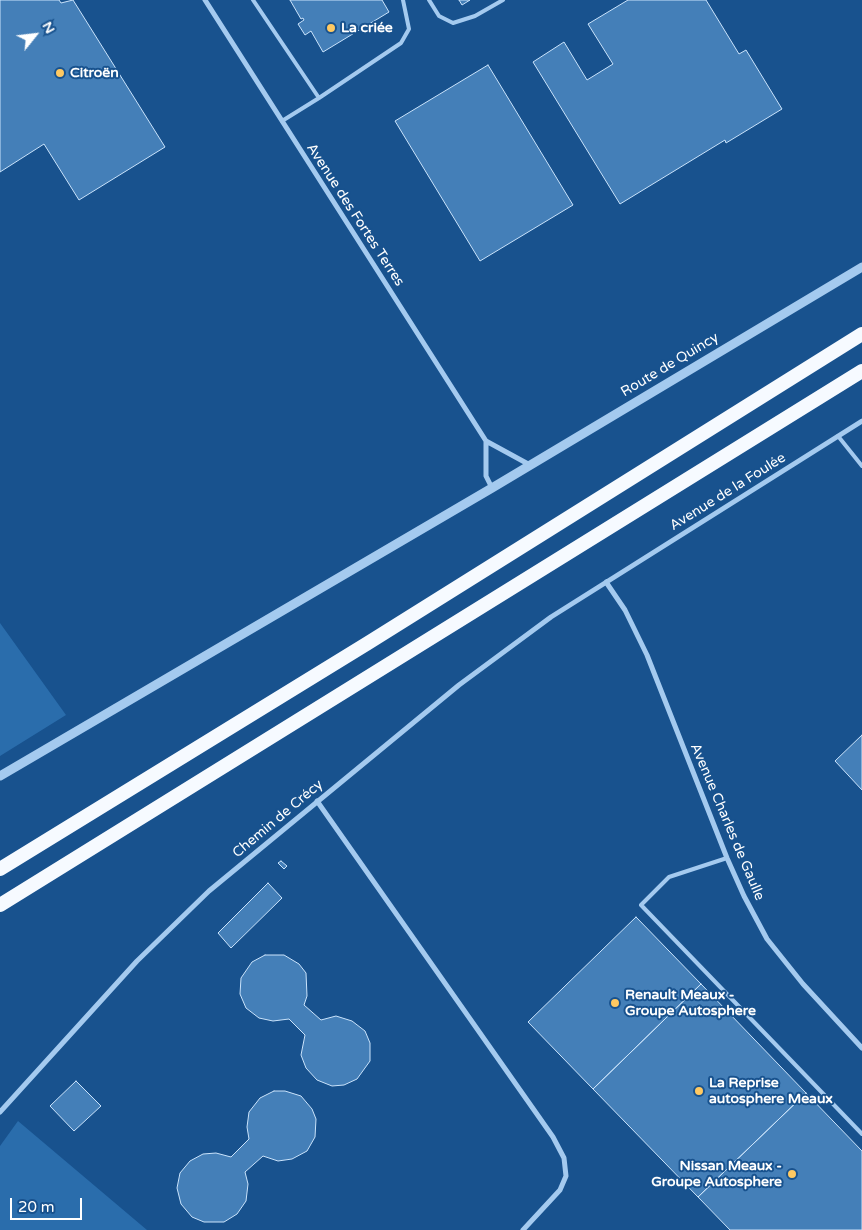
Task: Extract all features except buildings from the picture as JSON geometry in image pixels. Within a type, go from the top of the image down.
[{"type":"highway","points":[[0,869],[368,643],[862,334]]},
{"type":"highway","points":[[0,905],[862,371]]},
{"type":"street","name":"Avenue des Fortes Terres","points":[[205,0],[486,441],[530,465]]},
{"type":"street","name":"Route de Quincy","points":[[0,776],[492,488],[862,267]]},
{"type":"street","name":"Avenue de la Foulée","points":[[606,582],[862,421]]},
{"type":"street","points":[[486,441],[486,476],[492,488]]},
{"type":"street","name":"Chemin de Crécy","points":[[0,1112],[137,961],[209,891],[459,685],[551,617],[606,582]]},
{"type":"street","name":"Avenue Charles de Gaulle","points":[[606,582],[625,610],[647,655],[727,858],[744,896],[767,939],[803,984],[862,1048]]},
{"type":"street","points":[[316,801],[553,1136],[564,1158],[566,1176],[560,1190],[523,1230]]},
{"type":"lane","points":[[253,0],[319,98]]},
{"type":"lane","points":[[282,122],[401,43],[408,29],[403,0]]},
{"type":"lane","points":[[429,0],[439,16],[453,23],[475,16],[503,0]]},
{"type":"lane","points":[[838,436],[862,466]]},
{"type":"lane","points":[[727,858],[669,877],[641,905],[862,1134]]},
{"type":"shaded area","points":[[0,623],[66,715],[0,756]]},
{"type":"shaded area","points":[[18,1121],[147,1230],[0,1230],[0,1146]]},
{"type":"place","name":"La criée","points":[[331,28]]},
{"type":"place","name":"Citroën","points":[[60,73]]},
{"type":"place","name":"Renault Meaux - Groupe Autosphere","points":[[615,1003]]},
{"type":"place","name":"La Reprise autosphere Meaux","points":[[699,1091]]},
{"type":"place","name":"Nissan Meaux - Groupe Autosphere","points":[[792,1174]]}]
